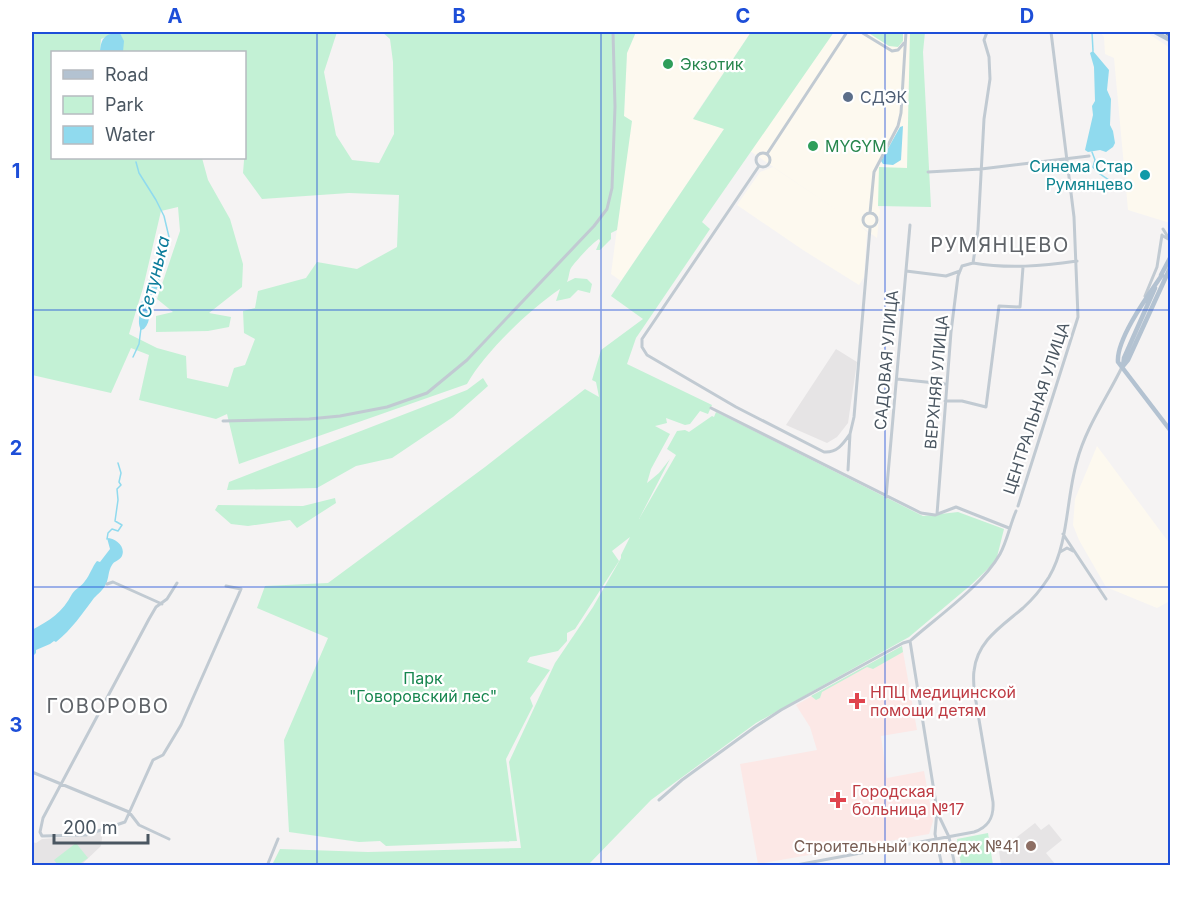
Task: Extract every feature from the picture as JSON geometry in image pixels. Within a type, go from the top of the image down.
[{"type":"main road","points":[[1155,32],[1170,40]]},
{"type":"main road","points":[[1123,366],[1124,358],[1170,258]]},
{"type":"main road","points":[[1123,366],[1128,360],[1170,268]]},
{"type":"main road","points":[[1162,274],[1138,310],[1119,349],[1118,362],[1170,430]]},
{"type":"street","points":[[223,421],[309,419],[350,415],[387,407],[427,393],[467,360],[594,226],[607,209],[612,188],[615,107],[613,32]]},
{"type":"street","points":[[767,154],[847,32]]},
{"type":"street","points":[[861,32],[892,51],[898,50],[905,41]]},
{"type":"street","points":[[870,213],[874,172],[898,126],[901,113],[906,32]]},
{"type":"street","points":[[973,262],[978,230],[984,119],[990,79],[989,57],[984,40],[987,32]]},
{"type":"street","name":"ЦЕНТРАЛЬНАЯ УЛИЦА","points":[[658,800],[682,780],[781,710],[910,641],[973,586],[1001,553],[1078,316],[1074,216],[1051,32]]},
{"type":"street","points":[[759,166],[768,165],[770,158],[767,154]]},
{"type":"street","points":[[759,166],[757,156],[767,154]]},
{"type":"street","points":[[928,172],[981,169],[1089,156]]},
{"type":"street","points":[[759,166],[642,339],[642,347],[647,355],[720,398],[824,452],[833,452],[850,434]]},
{"type":"street","points":[[870,213],[876,215],[878,221],[870,228],[866,227],[863,221],[865,215],[870,213]]},
{"type":"street","name":"САДОВАЯ УЛИЦА","points":[[886,497],[910,225]]},
{"type":"street","points":[[848,470],[870,228]]},
{"type":"street","points":[[1163,230],[1170,238]]},
{"type":"street","points":[[1138,310],[1157,267],[1162,235],[1170,238]]},
{"type":"street","points":[[906,271],[946,276],[960,271],[962,266],[973,262],[996,267],[1023,267],[1077,261]]},
{"type":"street","points":[[945,401],[962,401],[986,407],[999,306],[1020,307],[1023,267]]},
{"type":"street","name":"ВЕРХНЯЯ УЛИЦА","points":[[937,514],[945,384],[960,271]]},
{"type":"street","points":[[791,866],[949,837],[980,830],[988,824],[993,812],[974,690],[974,671],[978,655],[986,640],[1037,595],[1050,574],[1059,553],[1072,478],[1081,447],[1089,427],[1123,366]]},
{"type":"street","points":[[896,378],[945,384]]},
{"type":"street","points":[[711,408],[921,513],[937,514],[956,507],[1009,528]]},
{"type":"street","points":[[1063,534],[1106,599]]},
{"type":"street","points":[[1059,553],[1067,548],[1075,552]]},
{"type":"street","points":[[107,584],[113,582],[162,604]]},
{"type":"street","points":[[177,583],[167,599],[156,607],[149,619],[61,783],[43,818],[40,833],[45,837],[86,835],[125,822],[153,760],[163,755],[181,725],[241,589],[226,586]]},
{"type":"street","points":[[910,641],[937,810],[935,834],[938,839],[942,866]]},
{"type":"street","points":[[32,772],[129,812],[139,825],[169,838]]},
{"type":"street","points":[[937,810],[949,837],[956,866]]},
{"type":"street","points":[[267,866],[278,839]]},
{"type":"shaded area","points":[[636,32],[751,32],[693,118],[724,129],[621,281],[611,274],[631,121],[624,116],[627,53]]},
{"type":"shaded area","points":[[834,32],[910,32],[907,168],[878,206],[880,210],[877,238],[859,225],[867,232],[864,277],[859,285],[737,205],[760,172],[773,167],[856,223],[750,151]]},
{"type":"shaded area","points":[[1100,32],[1146,32],[1170,48],[1170,223],[1128,210],[1114,58],[1105,54],[1104,37]]},
{"type":"shaded area","points":[[836,349],[857,362],[848,423],[837,437],[827,443],[786,425]]},
{"type":"shaded area","points":[[1097,446],[1170,544],[1170,601],[1157,608],[1106,587],[1073,525],[1075,499]]},
{"type":"shaded area","name":"Городская больница №17","points":[[902,646],[917,730],[881,736],[887,778],[924,771],[933,821],[929,834],[758,864],[740,764],[817,750],[810,727],[796,705]]},
{"type":"shaded area","name":"Строительный колледж №41","points":[[1035,823],[1041,830],[1049,824],[1062,840],[1046,853],[1056,865],[1001,865],[999,851]]},
{"type":"shaded area","points":[[103,831],[101,846],[81,865],[32,865],[32,842],[36,843],[42,839],[86,836]]},
{"type":"green space","points":[[32,32],[337,32],[324,72],[336,135],[352,160],[379,163],[394,134],[393,62],[390,39],[382,32],[636,32],[627,53],[624,116],[632,121],[617,230],[611,233],[611,239],[600,250],[596,250],[599,239],[584,252],[571,268],[567,282],[575,278],[587,279],[592,284],[590,293],[578,290],[570,298],[556,301],[560,289],[522,320],[496,346],[467,384],[239,464],[227,414],[216,419],[139,400],[149,355],[131,348],[111,393],[32,375]],"holes":[[[115,33],[120,33],[123,51],[246,51],[246,159],[244,159],[243,173],[262,199],[349,193],[399,195],[397,247],[357,269],[317,262],[306,278],[258,291],[255,308],[243,311],[244,333],[255,339],[245,365],[234,368],[228,387],[187,378],[186,356],[157,348],[129,334],[143,288],[161,211],[178,207],[180,231],[157,299],[173,312],[156,316],[156,332],[208,331],[229,327],[231,317],[209,313],[242,287],[243,264],[230,219],[208,180],[202,159],[51,159],[51,51],[100,51],[101,39]]]},
{"type":"green space","name":"Парк \"Говоровский лес\"","points":[[751,32],[834,32],[702,222],[710,229],[636,338],[627,364],[712,405],[708,414],[700,411],[690,424],[685,425],[666,418],[667,423],[655,426],[670,434],[651,469],[647,483],[670,459],[639,519],[676,455],[667,449],[677,431],[689,432],[712,416],[714,417],[716,412],[923,516],[958,512],[1004,529],[996,561],[909,637],[756,723],[651,800],[588,865],[272,865],[280,849],[368,852],[521,848],[509,762],[555,663],[593,607],[621,558],[630,537],[612,551],[619,561],[575,629],[567,633],[567,641],[558,651],[530,657],[527,662],[550,670],[530,698],[533,706],[506,759],[517,841],[386,846],[380,841],[359,842],[289,832],[284,740],[328,638],[257,608],[265,586],[328,583],[485,467],[585,389],[599,397],[596,382],[592,380],[601,350],[643,319],[611,296],[724,129],[693,119]]},
{"type":"green space","points":[[867,32],[903,32],[903,41],[898,47],[889,46]]},
{"type":"green space","points":[[910,32],[925,32],[923,52],[931,207],[878,206],[879,167],[907,168]]},
{"type":"green space","points":[[483,378],[488,386],[453,417],[392,458],[356,466],[317,488],[227,490],[229,482],[467,390]]},
{"type":"green space","points":[[335,498],[336,503],[297,528],[290,520],[248,526],[231,524],[215,510],[218,505],[303,506]]},
{"type":"green space","points":[[902,646],[903,652],[873,669],[867,667],[822,692],[820,698],[816,700],[811,696]]},
{"type":"green space","points":[[988,833],[993,865],[961,865],[957,839]]},
{"type":"green space","points":[[76,843],[88,858],[78,865],[58,865],[54,860]]},
{"type":"water","points":[[120,33],[124,41],[123,51],[100,51],[101,43],[111,34]]},
{"type":"water","points":[[1093,51],[1109,70],[1107,90],[1111,99],[1110,125],[1115,143],[1106,152],[1085,150],[1093,115],[1092,106],[1095,101],[1094,67],[1090,53]]},
{"type":"water","points":[[903,126],[901,160],[893,165],[883,164],[881,161],[900,127]]},
{"type":"water","points":[[158,270],[159,283],[151,302],[148,322],[141,330],[139,305],[151,286],[149,280]]},
{"type":"water","points":[[107,538],[119,543],[123,552],[121,558],[111,567],[105,586],[62,637],[36,650],[32,657],[32,630],[60,611],[73,592],[84,583],[97,561],[100,562],[110,549]]},
{"type":"waterway","points":[[1092,32],[1093,51]]},
{"type":"waterway","points":[[1092,152],[1095,160],[1093,167],[1112,183],[1109,186]]},
{"type":"waterway","name":"Сетунька","points":[[136,162],[139,173],[164,216],[169,237],[158,272]]},
{"type":"waterway","name":"Сетунька","points":[[133,357],[139,344],[141,328]]},
{"type":"waterway","name":"Сетунька","points":[[107,539],[112,529],[118,531],[122,525],[115,521],[117,489],[121,485],[118,463]]},
{"type":"place","name":"Экзотик","points":[[668,64]]},
{"type":"place","name":"СДЭК","points":[[848,97]]},
{"type":"place","name":"MYGYM","points":[[813,146]]},
{"type":"place","name":"Синема Стар Румянцево","points":[[1145,175]]},
{"type":"place","name":"НПЦ медицинской помощи детям","points":[[857,701]]},
{"type":"place","name":"Городская больница №17","points":[[838,800]]},
{"type":"place","name":"Строительный колледж №41","points":[[1031,846]]},
{"type":"district","name":"РУМЯНЦЕВО","points":[[1000,245]]},
{"type":"district","name":"ГОВОРОВО","points":[[108,706]]}]
